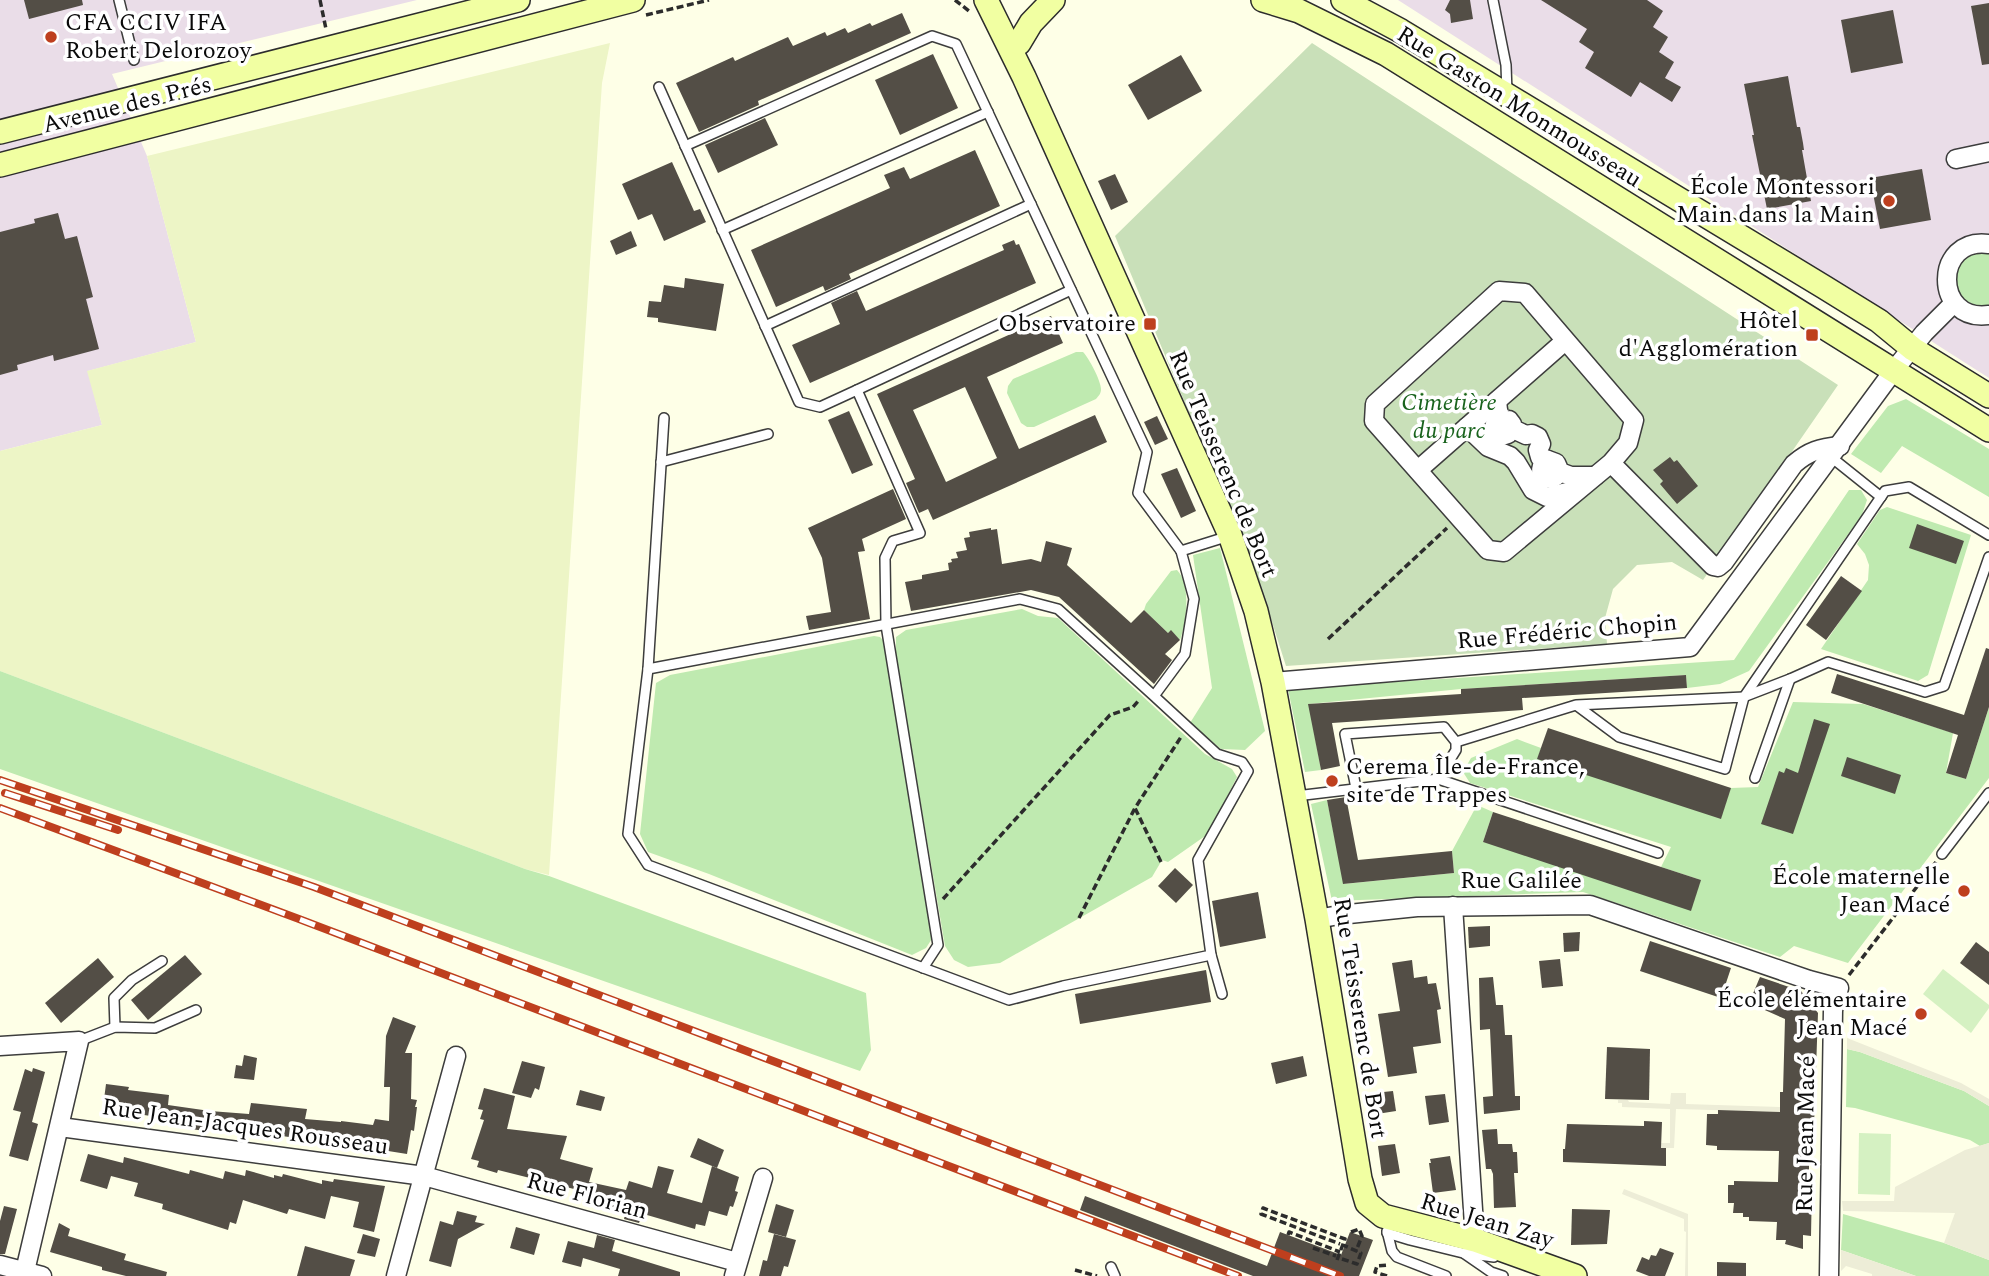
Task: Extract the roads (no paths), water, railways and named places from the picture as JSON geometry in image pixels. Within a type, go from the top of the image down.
[{"type":"main road","name":"Avenue des Prés","points":[[0,132],[518,0]]},
{"type":"main road","name":"Avenue des Prés","points":[[0,165],[632,0]]},
{"type":"main road","points":[[973,0],[993,5]]},
{"type":"main road","points":[[1019,43],[1031,23],[1053,0]]},
{"type":"main road","name":"Rue Gaston Monmousseau","points":[[1263,0],[1299,11],[1386,54],[1989,430]]},
{"type":"main road","name":"Rue Gaston Monmousseau","points":[[1343,0],[1401,31],[1879,321],[1913,349],[1989,396]]},
{"type":"main road","name":"Rue Teisserenc de Bort","points":[[993,5],[1019,43],[1024,77]]},
{"type":"main road","name":"Rue Teisserenc de Bort","points":[[993,5],[1230,535],[1256,611],[1273,682],[1317,919],[1360,1179],[1367,1203],[1385,1224]]},
{"type":"main road","points":[[0,142],[20,137],[32,123]]},
{"type":"main road","name":"Rue Jean Zay","points":[[1385,1224],[1576,1276]]},
{"type":"street","points":[[1956,159],[1989,152]]},
{"type":"street","points":[[1989,244],[1974,244],[1962,249],[1953,257],[1946,280],[1948,292],[1962,310],[1972,314],[1989,315]]},
{"type":"street","points":[[1499,291],[1525,293],[1634,420],[1628,443],[1611,463],[1504,552],[1488,550],[1374,421],[1375,404],[1499,291]]},
{"type":"street","name":"Rue Frédéric Chopin","points":[[1273,682],[1690,647],[1894,370],[1924,333],[1954,303]]},
{"type":"street","points":[[1418,470],[1565,341]]},
{"type":"street","points":[[1497,401],[1499,414],[1513,427],[1524,447],[1571,476],[1588,482]]},
{"type":"street","points":[[1467,427],[1488,447],[1510,456],[1533,489],[1547,497],[1588,482]]},
{"type":"street","points":[[1611,463],[1713,566],[1718,567],[1794,464],[1806,453],[1820,448],[1835,452]]},
{"type":"street","name":"Rue Galilée","points":[[1317,919],[1417,907],[1590,905],[1839,988]]},
{"type":"street","points":[[1453,906],[1469,1247]]},
{"type":"street","name":"Rue Jean Macé","points":[[1829,1276],[1833,1010],[1839,988]]},
{"type":"street","points":[[0,1046],[79,1041],[33,1274],[0,1265]]},
{"type":"street","points":[[396,1276],[456,1056]]},
{"type":"street","name":"Rue Jean-Jacques Rousseau","points":[[60,1127],[424,1176]]},
{"type":"street","name":"Rue Florian","points":[[424,1176],[735,1269]]},
{"type":"street","points":[[735,1269],[763,1178]]},
{"type":"lane","points":[[118,0],[134,60]]},
{"type":"lane","points":[[1493,0],[1506,65],[1507,95]]},
{"type":"lane","points":[[685,146],[932,36],[956,44],[1147,452],[1138,493],[1181,551],[1194,599],[1185,654],[1151,693]]},
{"type":"lane","points":[[659,87],[799,401],[820,407],[1071,290]]},
{"type":"lane","points":[[722,230],[988,112]]},
{"type":"lane","points":[[765,326],[1031,204]]},
{"type":"lane","points":[[857,390],[920,533],[893,541],[885,558],[886,625],[938,946],[923,968]]},
{"type":"lane","points":[[664,418],[648,670],[628,834],[648,865],[1009,1000],[1211,955]]},
{"type":"lane","points":[[661,462],[768,434]]},
{"type":"lane","points":[[1835,452],[1881,497]]},
{"type":"lane","points":[[1576,705],[1619,737],[1725,769],[1744,697],[1885,491],[1909,487],[1989,535]]},
{"type":"lane","points":[[1181,551],[1230,535]]},
{"type":"lane","points":[[1456,742],[1576,705],[1744,697],[1828,662],[1925,692],[1944,686],[1989,556]]},
{"type":"lane","points":[[648,670],[1020,599],[1058,609],[1217,754],[1242,762],[1248,771],[1198,860],[1211,955],[1222,994]]},
{"type":"lane","points":[[1755,778],[1790,679]]},
{"type":"lane","points":[[1356,788],[1345,734],[1444,727],[1456,742],[1456,750],[1438,779]]},
{"type":"lane","points":[[1294,796],[1438,779],[1658,853]]},
{"type":"lane","points":[[1942,854],[1989,793]]},
{"type":"lane","points":[[115,1027],[114,998],[132,980],[162,961]]},
{"type":"lane","points":[[79,1041],[115,1027],[155,1028],[196,1010]]},
{"type":"lane","points":[[1385,1224],[1392,1251],[1397,1257],[1446,1276]]},
{"type":"lane","points":[[1469,1247],[1491,1272],[1503,1276]]},
{"type":"lane","points":[[1469,1247],[1545,1276]]},
{"type":"railway","points":[[0,780],[314,887],[1340,1276]]},
{"type":"railway","points":[[5,793],[118,830]]},
{"type":"railway","points":[[0,808],[1238,1276]]},
{"type":"place","name":"CFA CCIV IFA Robert Delorozoy","points":[[51,37]]},
{"type":"place","name":"École Montessori Main dans la Main","points":[[1889,201]]},
{"type":"place","name":"Observatoire","points":[[1150,324]]},
{"type":"place","name":"Hôtel d'Agglomération","points":[[1812,335]]},
{"type":"place","name":"Cerema Île-de-France, site de Trappes","points":[[1332,781]]},
{"type":"place","name":"École maternelle Jean Macé","points":[[1964,891]]},
{"type":"place","name":"École élémentaire Jean Macé","points":[[1921,1014]]},
{"type":"park label","name":"Cimetière du parc","points":[[1449,417]]}]
